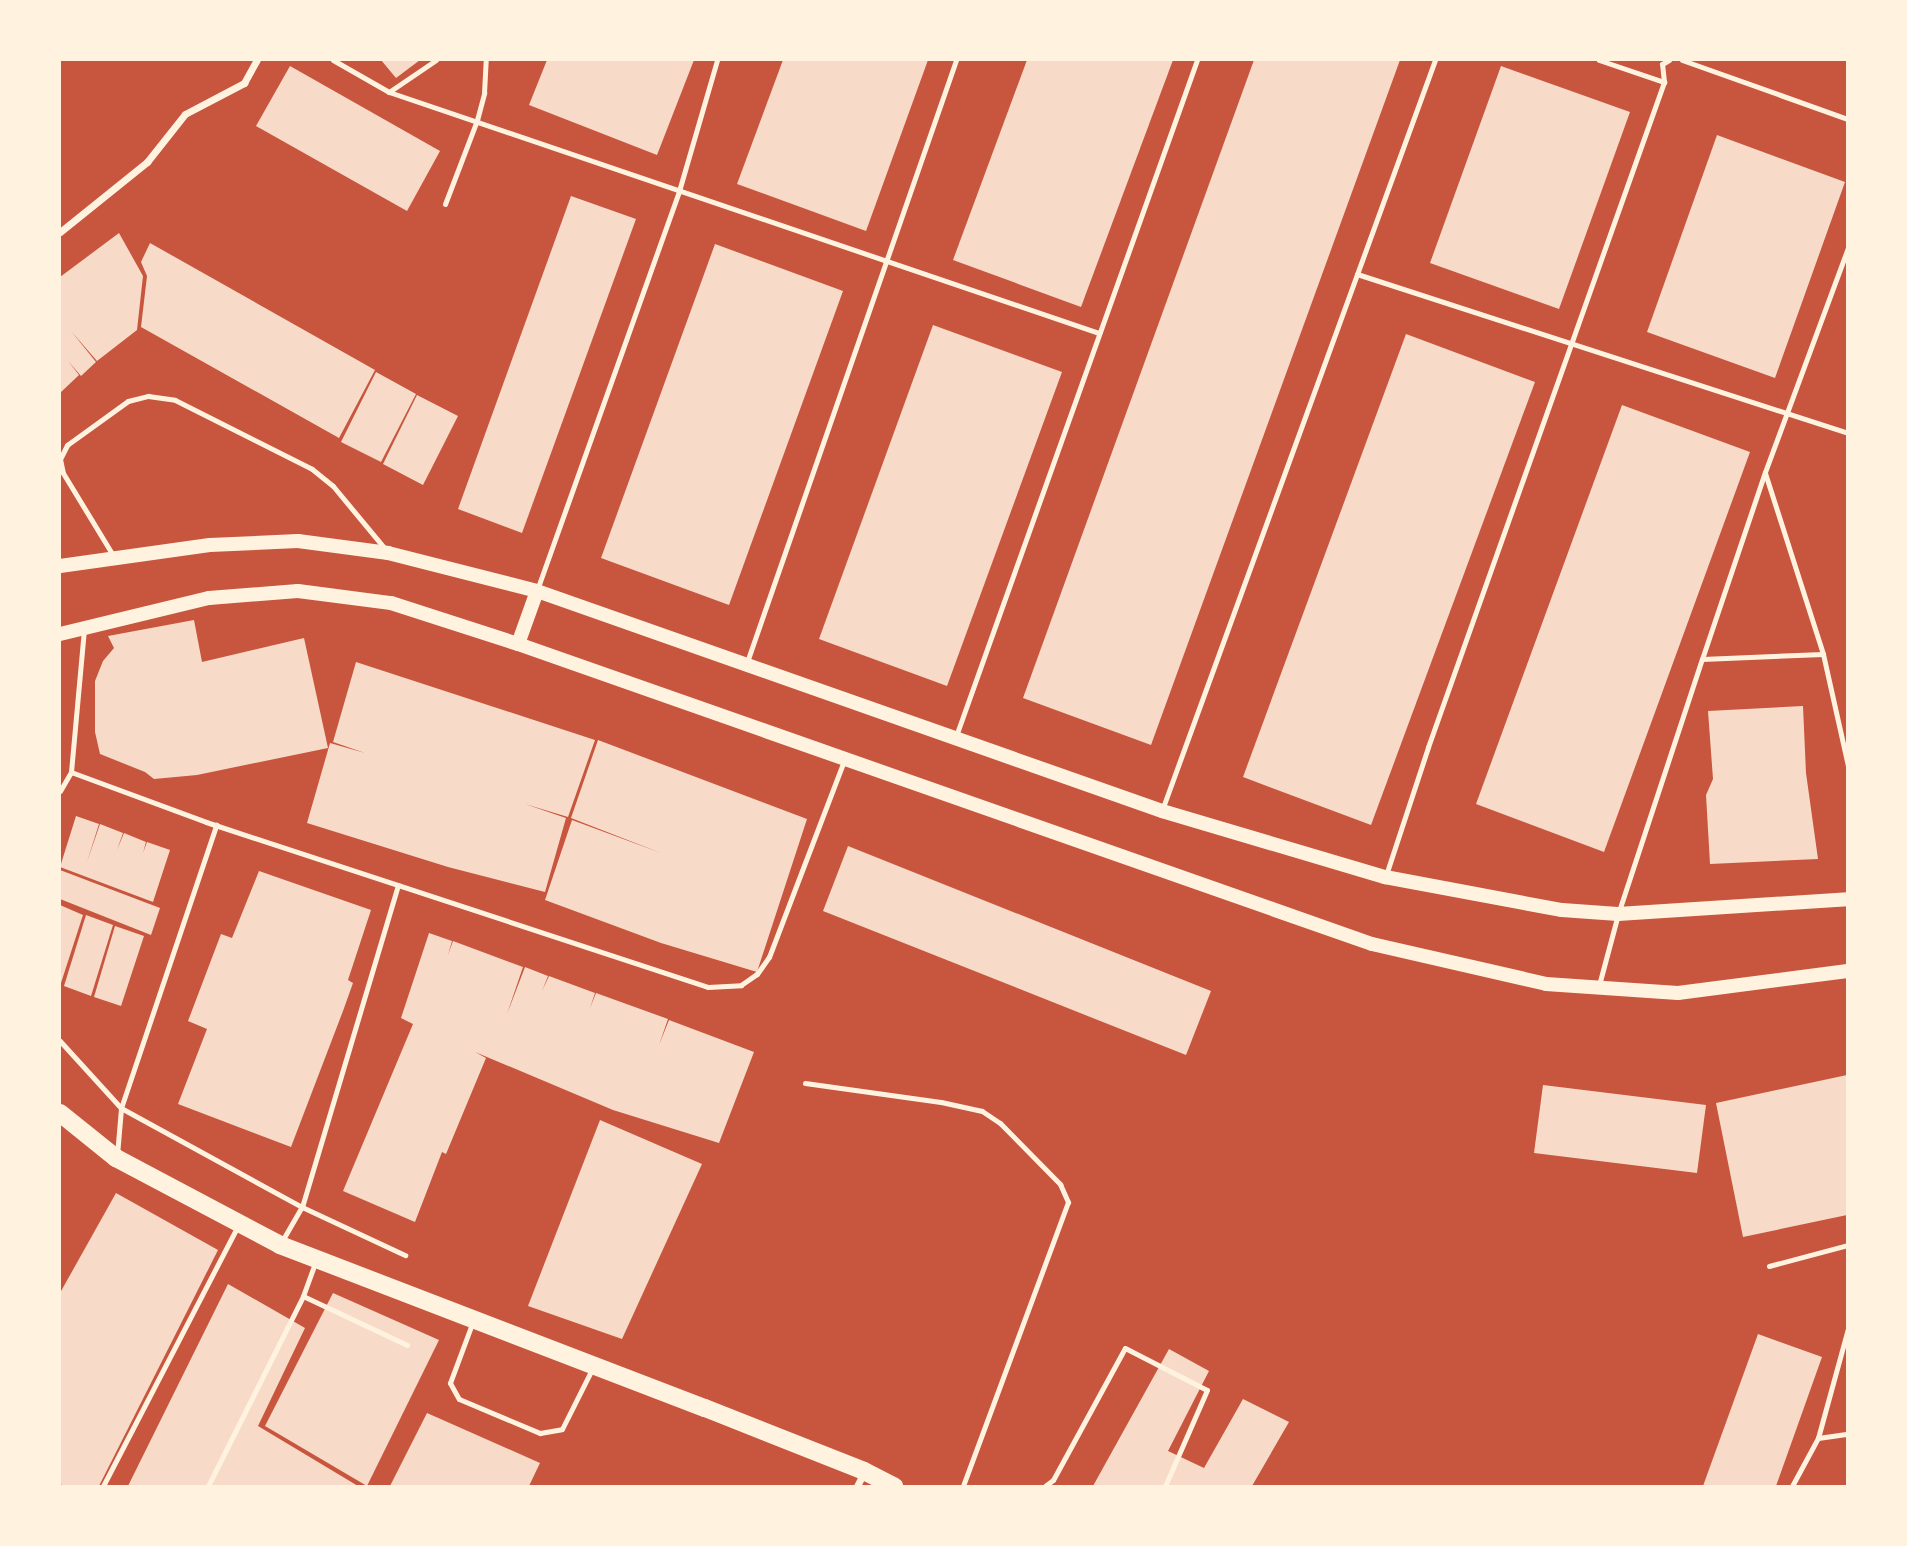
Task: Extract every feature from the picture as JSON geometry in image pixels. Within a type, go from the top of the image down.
[{"type":"main road","points":[[60,566],[210,545],[298,541],[388,553],[537,591],[1162,811],[1385,877],[1562,910],[1618,914],[1847,899]]},
{"type":"main road","points":[[518,644],[537,591]]},
{"type":"main road","points":[[60,634],[84,626],[209,598],[298,592],[391,603],[518,644],[844,761],[1372,944],[1546,984],[1678,993],[1847,971]]},
{"type":"main road","points":[[60,1113],[116,1158],[280,1245],[594,1364],[861,1479],[894,1486]]},
{"type":"street","points":[[60,232],[147,162],[185,114],[244,83],[257,60]]},
{"type":"lane","points":[[333,60],[389,92],[477,120],[885,263],[1100,333]]},
{"type":"lane","points":[[389,92],[436,60]]},
{"type":"lane","points":[[445,204],[477,120],[484,93],[486,60]]},
{"type":"lane","points":[[537,591],[679,191],[717,60]]},
{"type":"lane","points":[[746,665],[956,60]]},
{"type":"lane","points":[[955,738],[1197,60]]},
{"type":"lane","points":[[1162,811],[1435,60]]},
{"type":"lane","points":[[1599,60],[1664,82]]},
{"type":"lane","points":[[1385,877],[1664,82],[1662,64],[1669,60]]},
{"type":"lane","points":[[1682,60],[1847,119]]},
{"type":"lane","points":[[1598,986],[1618,914],[1765,472],[1847,248]]},
{"type":"lane","points":[[1357,274],[1847,433]]},
{"type":"lane","points":[[115,559],[63,473],[60,459],[67,445],[128,401],[148,396],[175,400],[312,469],[333,486],[388,553]]},
{"type":"lane","points":[[1765,472],[1823,654],[1847,766]]},
{"type":"lane","points":[[60,791],[71,772],[84,626]]},
{"type":"lane","points":[[1702,659],[1823,654]]},
{"type":"lane","points":[[71,772],[216,825],[708,987],[741,985],[757,974],[769,957],[844,761]]},
{"type":"lane","points":[[116,1158],[121,1108],[216,825]]},
{"type":"lane","points":[[280,1245],[302,1207],[398,885]]},
{"type":"lane","points":[[60,1041],[121,1108],[302,1207],[405,1255]]},
{"type":"lane","points":[[805,1083],[897,1095],[982,1111],[1000,1123],[1060,1184],[1068,1202],[963,1486]]},
{"type":"lane","points":[[103,1486],[240,1222]]},
{"type":"lane","points":[[1769,1266],[1847,1245]]},
{"type":"lane","points":[[208,1486],[303,1296],[317,1258]]},
{"type":"lane","points":[[303,1296],[407,1345]]},
{"type":"lane","points":[[474,1319],[450,1383],[459,1399],[540,1433],[562,1429],[594,1364]]},
{"type":"lane","points":[[1792,1486],[1818,1438],[1847,1328]]},
{"type":"lane","points":[[1045,1486],[1053,1480],[1125,1348],[1207,1390],[1165,1486]]},
{"type":"lane","points":[[1818,1438],[1847,1434]]},
{"type":"building","points":[[381,60],[420,60],[396,78]]},
{"type":"building","points":[[547,60],[694,60],[657,155],[529,105]]},
{"type":"building","points":[[783,60],[928,60],[866,231],[737,184]]},
{"type":"building","points":[[1027,60],[1173,60],[1081,307],[953,260]]},
{"type":"building","points":[[1254,60],[1400,60],[1151,745],[1023,698]]},
{"type":"building","points":[[290,66],[440,151],[407,211],[256,126]]},
{"type":"building","points":[[1501,66],[1630,112],[1559,309],[1430,263]]},
{"type":"building","points":[[1717,135],[1845,182],[1775,378],[1647,332]]},
{"type":"building","points":[[571,196],[636,219],[522,533],[458,509]]},
{"type":"building","points":[[119,233],[143,276],[137,330],[97,361],[71,331],[96,362],[81,376],[68,361],[79,375],[60,393],[60,277]]},
{"type":"building","points":[[150,243],[375,370],[339,438],[141,327],[147,276],[141,262]]},
{"type":"building","points":[[715,244],[843,291],[729,605],[601,558]]},
{"type":"building","points":[[933,325],[1062,372],[947,686],[819,639]]},
{"type":"building","points":[[1406,334],[1535,382],[1371,825],[1243,777]]},
{"type":"building","points":[[376,372],[416,394],[381,462],[341,442]]},
{"type":"building","points":[[417,395],[458,416],[423,485],[383,464]]},
{"type":"building","points":[[1622,405],[1750,452],[1604,852],[1476,804]]},
{"type":"building","points":[[194,620],[202,662],[304,638],[328,748],[197,775],[154,779],[145,772],[100,754],[95,732],[95,681],[103,661],[114,648],[108,636]]},
{"type":"building","points":[[356,662],[595,740],[568,817],[525,804],[566,818],[545,892],[448,867],[307,823],[330,743],[365,753],[333,742]]},
{"type":"building","points":[[1803,706],[1806,773],[1818,859],[1710,864],[1706,795],[1713,779],[1708,711]]},
{"type":"building","points":[[598,740],[807,819],[757,972],[661,943],[545,900],[572,820],[661,853],[571,818]]},
{"type":"building","points":[[76,816],[99,824],[87,862],[100,824],[123,833],[117,850],[124,833],[146,842],[143,853],[147,842],[170,850],[153,902],[60,867]]},
{"type":"building","points":[[848,846],[1211,991],[1186,1055],[823,911]]},
{"type":"building","points":[[60,870],[160,908],[151,935],[60,899]]},
{"type":"building","points":[[259,871],[371,910],[348,980],[353,983],[291,1147],[178,1104],[207,1029],[188,1021],[221,934],[232,938]]},
{"type":"building","points":[[60,905],[83,915],[60,986]]},
{"type":"building","points":[[86,915],[113,925],[91,996],[64,986]]},
{"type":"building","points":[[115,926],[144,936],[121,1006],[94,997]]},
{"type":"building","points":[[429,933],[452,941],[448,955],[453,941],[523,967],[507,1014],[525,967],[548,976],[542,991],[549,976],[595,993],[590,1008],[596,993],[668,1019],[659,1045],[669,1020],[754,1052],[719,1143],[613,1110],[475,1052],[486,1058],[446,1154],[442,1152],[415,1222],[343,1191],[413,1024],[401,1018]]},
{"type":"building","points":[[1847,1075],[1847,1215],[1743,1237],[1716,1103]]},
{"type":"building","points":[[1543,1085],[1706,1105],[1697,1173],[1534,1153]]},
{"type":"building","points":[[600,1120],[702,1164],[622,1339],[528,1306]]},
{"type":"building","points":[[116,1193],[218,1250],[99,1486],[64,1486],[60,1484],[60,1293]]},
{"type":"building","points":[[228,1284],[305,1328],[258,1426],[358,1486],[128,1486]]},
{"type":"building","points":[[333,1293],[439,1340],[367,1486],[265,1426]]},
{"type":"building","points":[[1758,1334],[1822,1357],[1776,1486],[1703,1486]]},
{"type":"building","points":[[1169,1349],[1209,1371],[1168,1451],[1204,1468],[1243,1399],[1289,1422],[1252,1486],[1093,1486]]},
{"type":"building","points":[[427,1413],[540,1463],[529,1486],[390,1486]]}]
